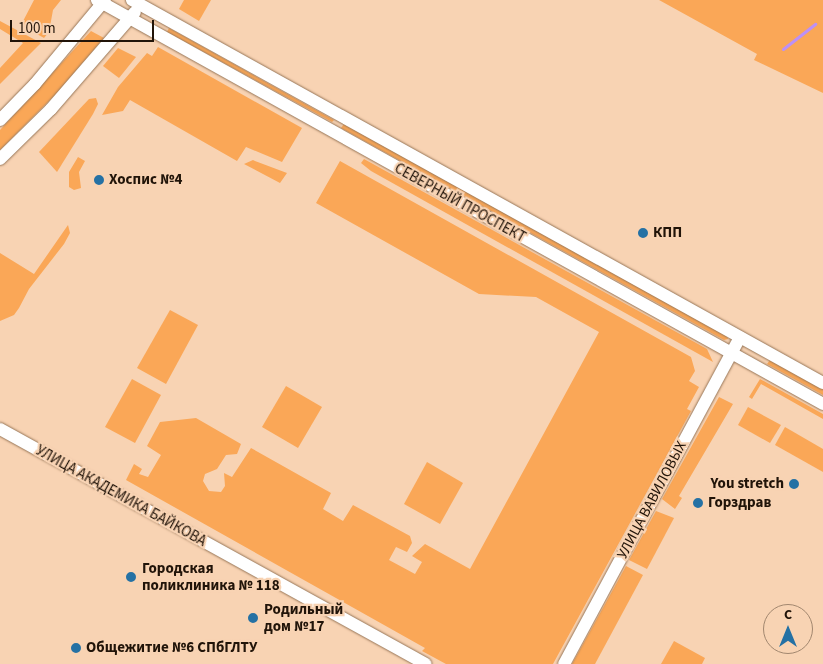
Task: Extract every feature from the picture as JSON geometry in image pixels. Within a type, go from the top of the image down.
[{"type":"main road","name":"СЕВЕРНЫЙ ПРОСПЕКТ","points":[[102,1],[130,19],[823,404]]},
{"type":"main road","points":[[0,120],[35,84],[102,1]]},
{"type":"main road","name":"СЕВЕРНЫЙ ПРОСПЕКТ","points":[[139,2],[823,383]]},
{"type":"main road","points":[[0,159],[52,109],[130,19],[139,2]]},
{"type":"main road","name":"УЛИЦА ВАВИЛОВЫХ","points":[[564,664],[740,337]]},
{"type":"main road","name":"УЛИЦА АКАДЕМИКА БАЙКОВА","points":[[0,429],[425,664]]},
{"type":"shaded area","points":[[34,0],[61,0],[53,10],[49,32],[44,38],[21,25]]},
{"type":"shaded area","points":[[184,0],[211,0],[199,21],[179,9]]},
{"type":"shaded area","points":[[659,0],[823,0],[823,93],[754,60],[757,54]]},
{"type":"shaded area","points":[[0,21],[41,43],[0,84],[0,68],[23,43],[0,29]]},
{"type":"shaded area","points":[[169,28],[334,120],[332,122],[167,32]]},
{"type":"shaded area","points":[[91,31],[104,38],[55,95],[0,150],[0,130]]},
{"type":"shaded area","points":[[158,47],[302,128],[282,162],[246,147],[237,161],[130,100],[123,111],[102,115],[118,87],[147,53],[152,56]]},
{"type":"shaded area","points":[[118,48],[136,57],[119,78],[103,66]]},
{"type":"shaded area","points":[[96,98],[98,104],[93,114],[57,172],[39,152],[89,99]]},
{"type":"shaded area","points":[[344,124],[727,336],[728,339],[724,340],[341,128]]},
{"type":"shaded area","points":[[78,157],[85,161],[79,172],[81,188],[74,190],[69,187],[69,172]]},
{"type":"shaded area","points":[[364,159],[707,349],[713,362],[371,171],[361,163]]},
{"type":"shaded area","points":[[253,160],[287,173],[280,183],[244,164]]},
{"type":"shaded area","points":[[340,161],[691,357],[695,371],[689,381],[699,387],[687,409],[691,411],[553,664],[446,664],[422,651],[425,648],[126,480],[134,464],[142,469],[139,474],[148,477],[161,455],[147,446],[160,422],[196,418],[241,444],[237,454],[226,455],[217,469],[205,474],[203,481],[209,491],[221,492],[225,486],[224,473],[232,477],[251,448],[331,493],[323,509],[343,521],[353,505],[410,536],[412,543],[407,552],[396,547],[389,560],[415,574],[422,562],[412,556],[425,544],[470,569],[599,332],[536,297],[479,294],[316,203]]},
{"type":"shaded area","points":[[68,225],[70,233],[64,244],[29,289],[19,308],[14,315],[0,321],[0,253],[34,274]]},
{"type":"shaded area","points":[[170,310],[198,325],[166,384],[137,368]]},
{"type":"shaded area","points":[[770,360],[823,389],[823,395],[767,364]]},
{"type":"shaded area","points":[[132,379],[161,395],[135,443],[105,427]]},
{"type":"shaded area","points":[[760,379],[823,414],[823,419],[761,384],[752,399],[749,397]]},
{"type":"shaded area","points":[[286,386],[322,407],[298,448],[262,427]]},
{"type":"shaded area","points":[[719,397],[733,404],[679,496],[682,498],[675,509],[662,499]]},
{"type":"shaded area","points":[[748,407],[781,425],[770,443],[738,425]]},
{"type":"shaded area","points":[[785,427],[823,449],[823,472],[775,445]]},
{"type":"shaded area","points":[[427,462],[463,483],[440,524],[404,504]]},
{"type":"shaded area","points":[[656,511],[674,518],[647,569],[629,560]]},
{"type":"shaded area","points":[[626,566],[643,575],[595,664],[572,664]]},
{"type":"shaded area","points":[[674,641],[705,658],[702,664],[661,664]]},
{"type":"waterway","points":[[783,49],[815,24]]},
{"type":"place","name":"Хоспис №4","points":[[99,180]]},
{"type":"place","name":"КПП","points":[[643,233]]},
{"type":"place","name":"You stretch","points":[[794,484]]},
{"type":"place","name":"Горздрав","points":[[698,503]]},
{"type":"place","name":"Городская поликлиника № 118","points":[[131,577]]},
{"type":"place","name":"Родильный дом №17","points":[[253,618]]},
{"type":"place","name":"Общежитие №6 СПбГЛТУ","points":[[76,648]]}]
